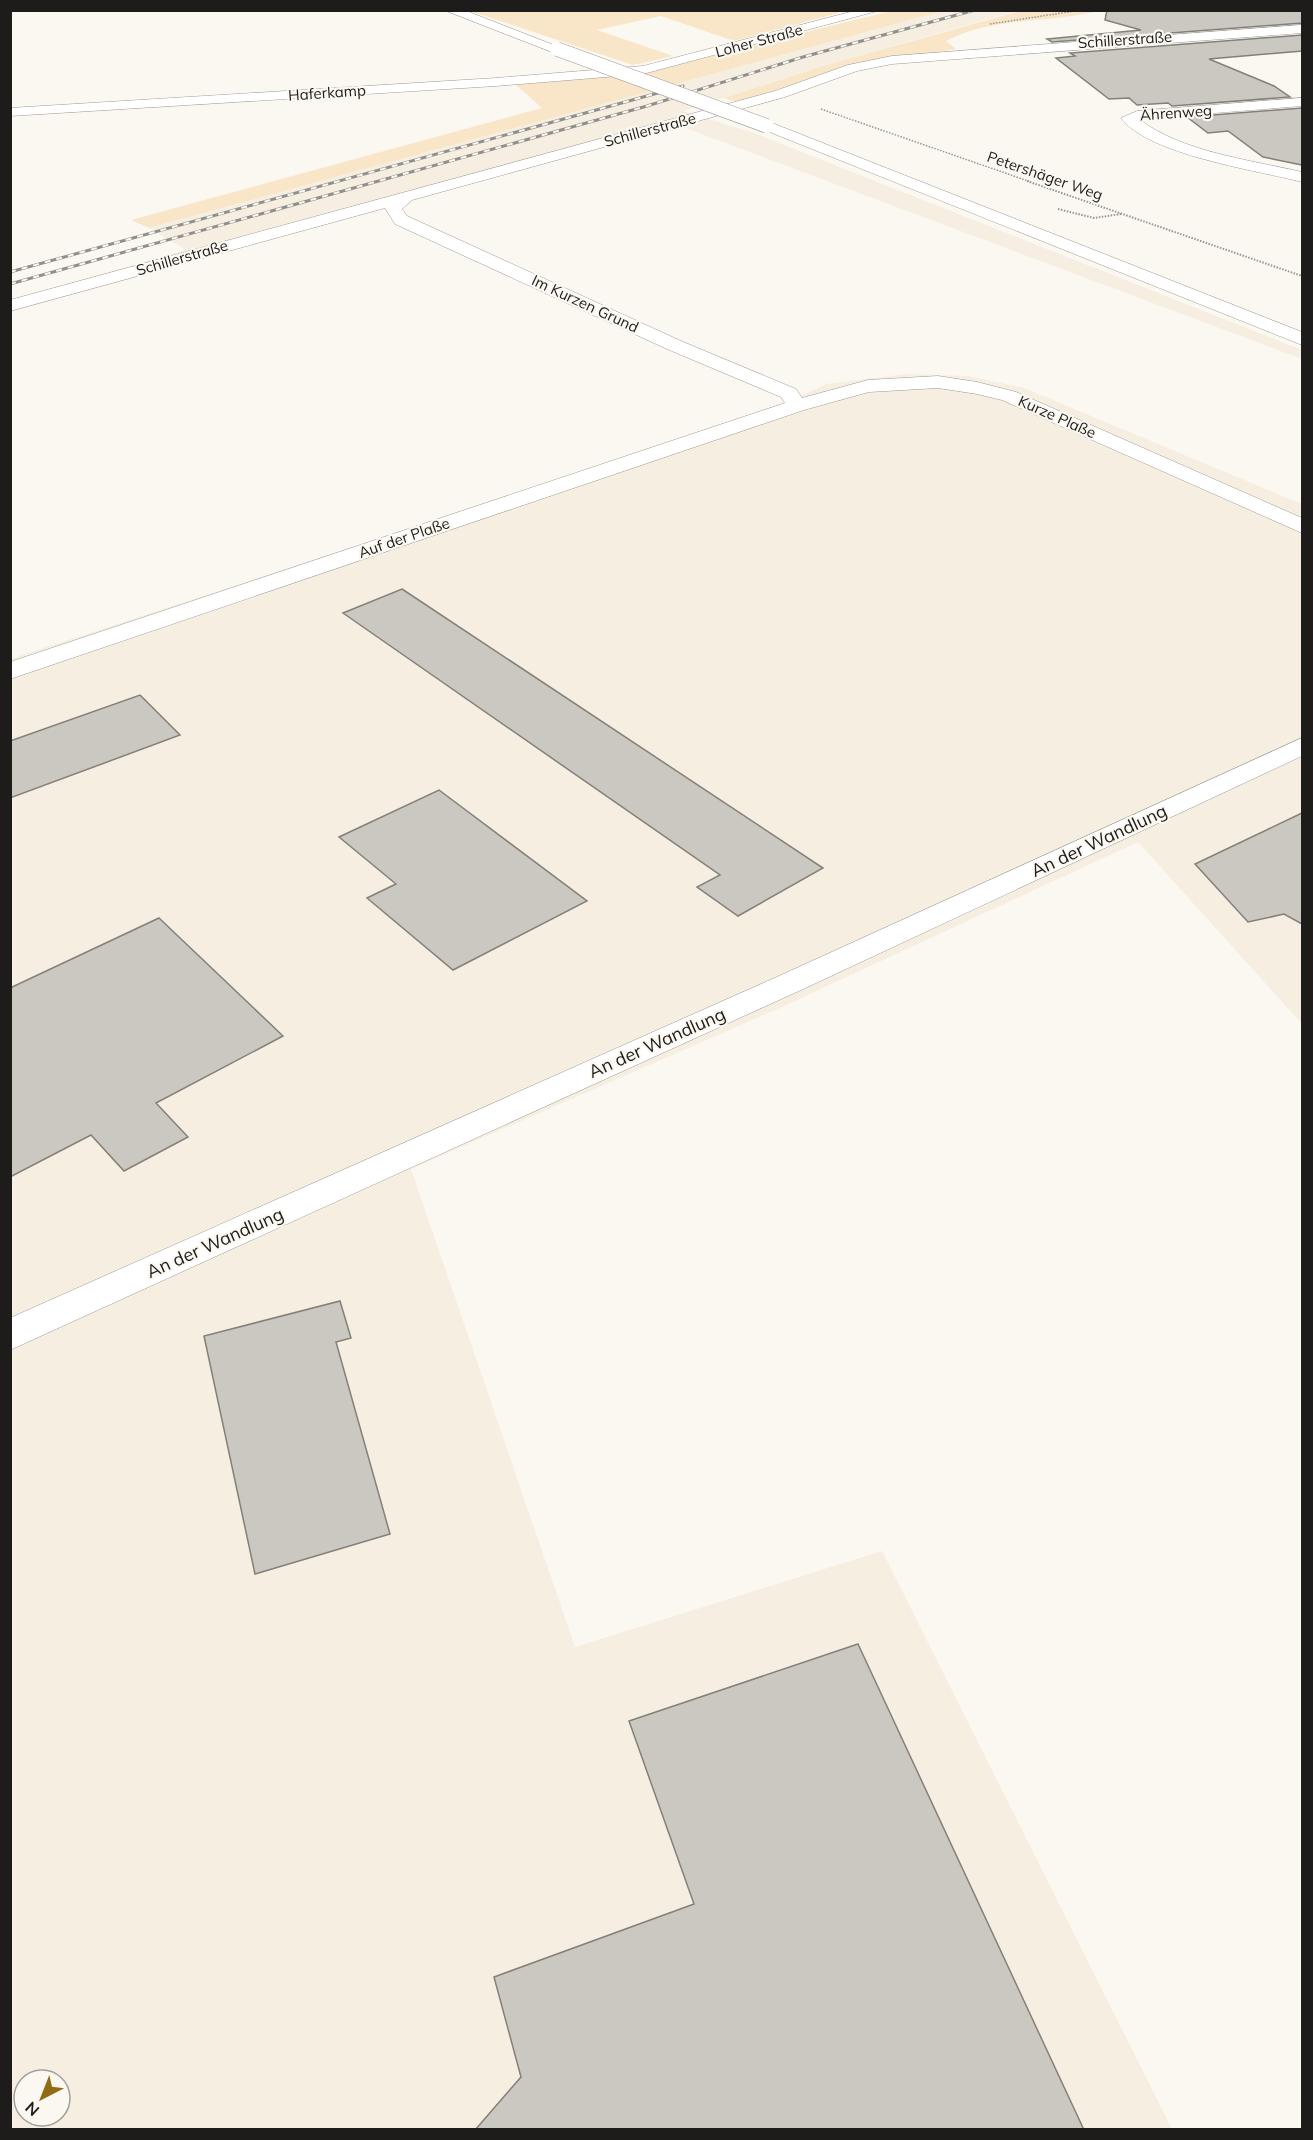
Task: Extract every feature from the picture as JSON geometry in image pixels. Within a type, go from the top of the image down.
[{"type":"street","points":[[450,10],[767,126],[1302,339]]},
{"type":"street","name":"Loher Straße","points":[[643,70],[874,11]]},
{"type":"street","name":"Schillerstraße","points":[[10,306],[410,194],[780,94],[853,68],[892,60],[945,54],[1302,29]]},
{"type":"street","name":"Haferkamp","points":[[10,112],[496,82],[643,70]]},
{"type":"street","name":"Ährenweg","points":[[1302,102],[1137,115],[1128,118],[1151,136],[1181,147],[1302,177]]},
{"type":"street","name":"Im Kurzen Grund","points":[[410,194],[393,208],[401,220],[674,345],[789,393],[797,406]]},
{"type":"street","name":"Kurze Plaße","points":[[797,406],[878,385],[938,382],[977,388],[1009,396],[1302,526]]},
{"type":"street","name":"Auf der Plaße","points":[[10,670],[797,406]]},
{"type":"street","name":"An der Wandlung","points":[[10,1335],[1301,750]]},
{"type":"path","name":"Petershäger Weg","points":[[780,94],[1302,276]]},
{"type":"shaded area","points":[[1020,10],[823,66],[683,111],[754,133],[1302,350],[1302,359],[680,126],[11,312],[11,300],[186,250],[149,228],[943,11]]},
{"type":"shaded area","points":[[470,11],[838,11],[839,13],[734,41],[661,16],[597,30],[673,56],[633,65]]},
{"type":"shaded area","points":[[891,11],[943,11],[149,228],[131,220],[542,108],[514,83],[653,70]]},
{"type":"shaded area","points":[[1020,11],[1098,11],[982,28],[946,41],[956,49],[858,63],[739,103],[724,98],[823,66]]},
{"type":"shaded area","points":[[906,374],[968,376],[1024,388],[1302,504],[1302,1024],[1138,842],[773,1011],[411,1169],[575,1647],[882,1551],[1172,2129],[11,2129],[10,659],[767,412],[826,384]]},
{"type":"building","points":[[1107,10],[1302,10],[1302,23],[1052,42],[1047,39],[1141,30],[1105,20]]},
{"type":"building","points":[[1302,35],[1302,51],[1209,59],[1274,86],[1290,97],[1172,106],[1168,103],[1137,105],[1129,98],[1109,99],[1056,58],[1075,56],[1070,53]]},
{"type":"building","points":[[1302,108],[1302,165],[1263,157],[1228,131],[1208,133],[1187,117]]},
{"type":"building","points":[[402,589],[823,868],[738,916],[697,887],[720,875],[343,613]]},
{"type":"building","points":[[140,695],[180,735],[10,798],[10,741]]},
{"type":"building","points":[[439,790],[587,901],[453,970],[367,898],[396,884],[339,837]]},
{"type":"building","points":[[1302,813],[1302,924],[1284,914],[1248,922],[1195,864]]},
{"type":"building","points":[[159,918],[283,1036],[156,1103],[188,1137],[124,1171],[91,1135],[10,1177],[10,988]]},
{"type":"building","points":[[340,1301],[351,1338],[336,1342],[390,1534],[255,1574],[204,1336]]},
{"type":"building","points":[[858,1644],[1084,2130],[475,2130],[521,2077],[494,1977],[694,1904],[629,1721]]},
{"type":"railway","points":[[10,284],[647,106],[803,57],[975,10]]},
{"type":"railway","points":[[10,272],[683,86]]}]
